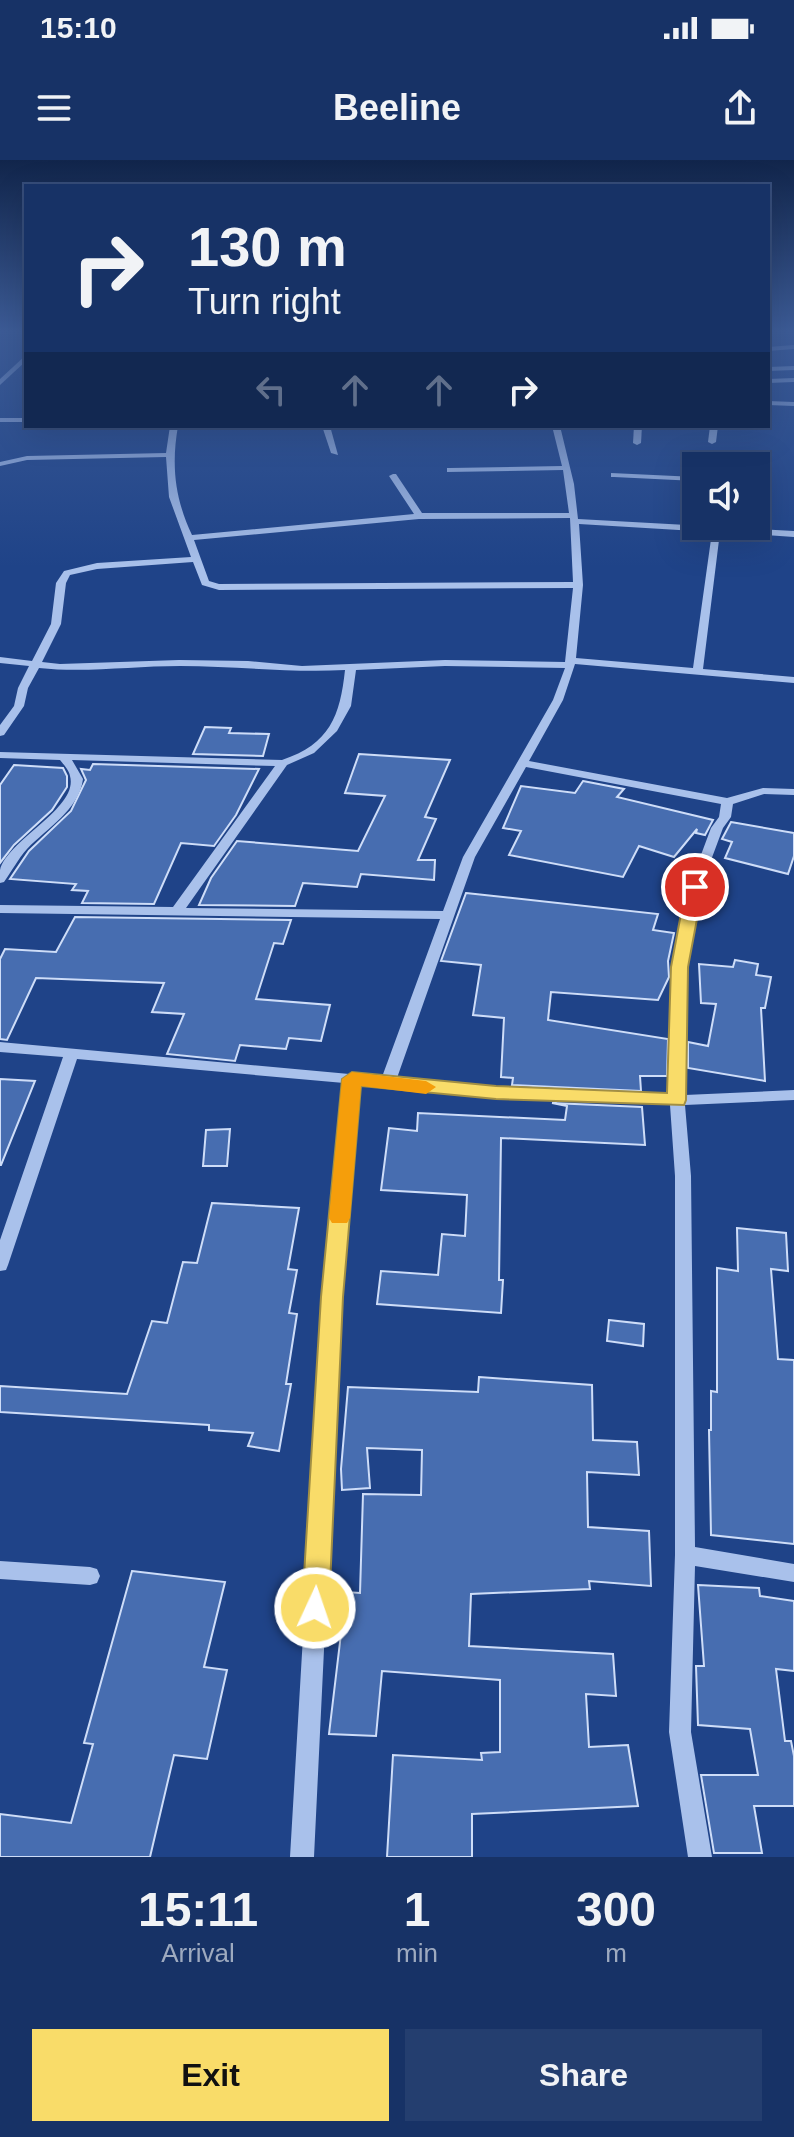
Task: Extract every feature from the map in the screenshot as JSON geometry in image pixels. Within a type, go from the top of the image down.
[{"type":"street","points":[[0,420],[24,420]]},
{"type":"street","points":[[174,428],[169,455],[171,496],[205,583],[219,587],[578,585]]},
{"type":"street","points":[[327,428],[335,453]]},
{"type":"street","points":[[387,1084],[469,857],[558,700],[570,663],[578,585],[575,518],[556,428]]},
{"type":"street","points":[[637,443],[638,428]]},
{"type":"street","points":[[712,442],[714,428]]},
{"type":"street","points":[[0,464],[27,458],[169,455]]},
{"type":"street","points":[[450,470],[564,463]]},
{"type":"street","points":[[614,475],[682,478]]},
{"type":"street","points":[[393,476],[419,516]]},
{"type":"street","points":[[189,538],[419,516],[575,518],[682,526]]},
{"type":"street","points":[[770,532],[794,534]]},
{"type":"street","points":[[698,671],[715,540]]},
{"type":"street","points":[[0,733],[19,706],[23,688],[56,624],[61,583],[67,573],[97,566],[196,559]]},
{"type":"street","points":[[0,660],[34,665],[248,664],[302,669],[445,663],[570,663],[794,680]]},
{"type":"street","points":[[0,755],[283,763],[308,753],[330,732],[344,711],[351,667]]},
{"type":"street","points":[[0,879],[21,848],[53,819],[75,789],[75,772],[63,757]]},
{"type":"street","points":[[177,911],[283,763]]},
{"type":"street","points":[[521,763],[727,802],[763,791],[794,792]]},
{"type":"street","points":[[700,1857],[680,1732],[685,1555],[683,1176],[677,1100],[679,967],[695,887],[717,828],[725,817],[727,802]]},
{"type":"street","points":[[0,909],[446,915]]},
{"type":"street","points":[[0,1047],[387,1084],[677,1100],[794,1095]]},
{"type":"street","points":[[0,1265],[72,1052]]},
{"type":"street","points":[[302,1857],[332,1297],[352,1079]]},
{"type":"street","points":[[685,1555],[794,1573]]},
{"type":"street","points":[[0,1570],[90,1576]]},
{"type":"building","points":[[205,727],[231,728],[229,733],[269,734],[263,756],[193,754]]},
{"type":"building","points":[[359,754],[450,760],[425,817],[436,819],[418,860],[435,860],[434,880],[361,874],[357,887],[303,883],[295,906],[199,905],[211,878],[237,841],[358,851],[385,796],[345,793]]},
{"type":"building","points":[[93,764],[259,769],[236,815],[214,846],[181,843],[154,904],[82,903],[88,891],[72,890],[76,884],[10,879],[29,851],[71,811],[86,780],[81,769],[90,770]]},
{"type":"building","points":[[14,765],[63,768],[67,787],[52,810],[14,845],[0,863],[0,785]]},
{"type":"building","points":[[583,781],[624,789],[617,797],[713,820],[705,835],[696,833],[697,829],[674,857],[639,846],[623,877],[509,855],[521,831],[503,828],[521,786],[575,793]]},
{"type":"building","points":[[731,822],[794,833],[794,856],[788,874],[725,858],[732,842],[722,839]]},
{"type":"building","points":[[466,893],[658,914],[653,930],[674,933],[668,961],[669,977],[658,1000],[551,992],[548,1020],[668,1039],[667,1076],[640,1076],[641,1091],[512,1085],[513,1078],[501,1077],[504,1018],[473,1015],[481,965],[441,961]]},
{"type":"building","points":[[75,917],[291,920],[283,944],[274,943],[256,999],[330,1005],[321,1041],[289,1038],[286,1049],[240,1045],[235,1061],[167,1054],[184,1014],[152,1012],[164,983],[36,978],[7,1040],[0,1039],[0,959],[5,949],[56,952]]},
{"type":"building","points":[[735,960],[758,964],[756,975],[771,977],[765,1008],[761,1008],[765,1081],[688,1068],[688,1042],[708,1046],[716,1004],[701,1003],[699,964],[733,967]]},
{"type":"building","points":[[0,1079],[35,1081],[1,1165],[0,1165]]},
{"type":"building","points":[[552,1103],[642,1107],[645,1145],[501,1138],[501,1313],[377,1304],[381,1271],[438,1275],[442,1234],[465,1236],[467,1195],[381,1190],[389,1128],[417,1131],[418,1113],[565,1120],[567,1106]]},
{"type":"building","points":[[230,1129],[227,1166],[203,1166],[206,1130]]},
{"type":"building","points":[[212,1203],[299,1208],[288,1269],[297,1270],[289,1313],[297,1314],[286,1384],[291,1384],[279,1451],[248,1446],[253,1433],[209,1430],[209,1425],[0,1412],[0,1386],[127,1394],[152,1321],[167,1323],[183,1262],[197,1263]]},
{"type":"building","points":[[737,1228],[786,1233],[788,1271],[771,1269],[778,1359],[794,1360],[794,1544],[711,1535],[709,1430],[711,1391],[717,1392],[717,1268],[738,1271]]},
{"type":"building","points":[[609,1320],[644,1324],[643,1346],[607,1341]]},
{"type":"building","points":[[479,1377],[592,1385],[593,1440],[637,1442],[639,1475],[587,1472],[588,1527],[649,1531],[651,1586],[589,1581],[590,1589],[471,1594],[469,1646],[613,1654],[616,1696],[586,1694],[589,1747],[628,1745],[638,1806],[472,1814],[472,1857],[387,1857],[393,1755],[482,1760],[481,1753],[500,1752],[500,1680],[382,1671],[376,1736],[329,1734],[346,1592],[360,1593],[363,1494],[421,1495],[422,1450],[367,1448],[370,1488],[342,1490],[348,1387],[478,1392]]},
{"type":"building","points":[[132,1571],[225,1582],[204,1667],[227,1670],[207,1759],[174,1755],[150,1857],[0,1857],[0,1814],[71,1823],[93,1744],[84,1743]]},
{"type":"building","points":[[698,1585],[759,1588],[760,1596],[794,1601],[794,1671],[776,1669],[785,1741],[791,1741],[794,1756],[794,1806],[754,1806],[762,1853],[714,1853],[701,1775],[758,1775],[750,1729],[698,1725],[696,1666],[704,1666]]},
{"type":"slow traffic","points":[[339,1218],[352,1079],[426,1087]]},
{"type":"route","points":[[315,1608],[332,1297],[352,1079],[496,1092],[677,1100],[679,967],[695,887]]}]
